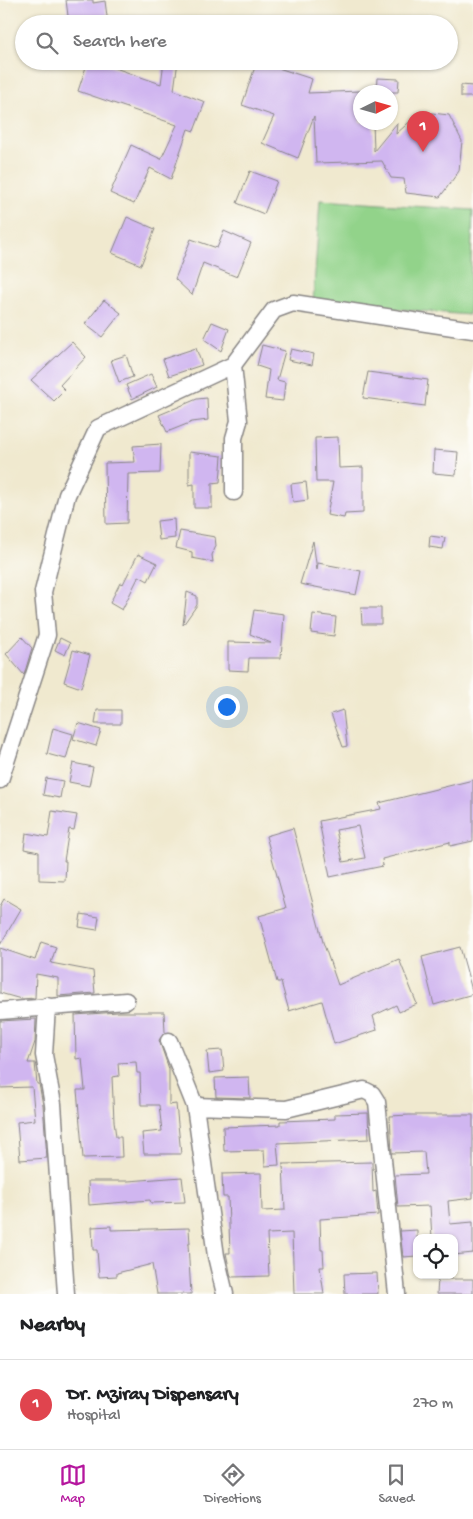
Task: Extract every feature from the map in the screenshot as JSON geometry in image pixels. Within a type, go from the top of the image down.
[{"type":"street","points":[[0,780],[47,636],[43,592],[67,495],[98,428],[233,365],[274,310],[294,303],[473,330]]},
{"type":"street","points":[[233,365],[239,421],[234,438],[234,492]]},
{"type":"street","points":[[0,1011],[126,1001]]},
{"type":"street","points":[[48,1006],[44,1055],[53,1104],[66,1294]]},
{"type":"street","points":[[169,1041],[195,1106],[216,1256],[225,1294]]},
{"type":"street","points":[[195,1106],[243,1106],[274,1110],[364,1090],[372,1094],[376,1102],[382,1138],[397,1294]]},
{"type":"green space","points":[[320,200],[473,210],[469,315],[313,302]]},
{"type":"building","points":[[66,0],[93,0],[93,3],[105,1],[107,15],[68,15]]},
{"type":"building","points":[[85,70],[121,70],[161,84],[163,70],[177,70],[174,90],[205,102],[194,131],[188,129],[171,179],[150,168],[134,204],[110,193],[131,145],[161,159],[177,125],[78,91]]},
{"type":"building","points":[[254,70],[284,70],[312,79],[308,93],[353,91],[353,130],[373,130],[374,151],[391,130],[396,130],[396,134],[415,117],[429,119],[432,113],[449,115],[462,141],[459,171],[440,197],[406,193],[404,179],[391,178],[382,161],[316,163],[314,116],[298,158],[262,143],[274,116],[242,105]]},
{"type":"building","points":[[377,78],[399,79],[398,92],[398,85],[376,85]]},
{"type":"building","points":[[461,85],[473,86],[473,97],[461,97]]},
{"type":"building","points":[[250,171],[277,181],[264,214],[237,203]]},
{"type":"building","points":[[127,217],[155,229],[141,265],[112,253]]},
{"type":"building","points":[[224,231],[251,243],[237,277],[203,263],[192,295],[175,279],[191,239],[217,248]]},
{"type":"building","points":[[104,300],[121,313],[102,337],[85,324]]},
{"type":"building","points":[[212,322],[229,329],[221,351],[204,339]]},
{"type":"building","points":[[72,342],[86,357],[60,385],[65,390],[54,401],[31,380]]},
{"type":"building","points":[[262,345],[285,351],[277,380],[285,382],[283,401],[265,399],[269,370],[257,366]]},
{"type":"building","points":[[196,348],[202,365],[169,376],[163,359]]},
{"type":"building","points":[[291,349],[314,354],[312,365],[288,360]]},
{"type":"building","points":[[126,355],[133,377],[119,382],[111,360]]},
{"type":"building","points":[[368,372],[428,380],[425,406],[363,398]]},
{"type":"building","points":[[151,374],[157,387],[132,399],[126,385]]},
{"type":"building","points":[[207,398],[208,420],[192,422],[167,432],[159,415],[197,399]]},
{"type":"building","points":[[338,437],[339,468],[363,467],[363,513],[345,514],[344,518],[327,515],[333,482],[316,482],[315,438]]},
{"type":"building","points":[[161,444],[160,473],[128,474],[127,523],[106,524],[105,463],[135,462],[133,446]]},
{"type":"building","points":[[434,450],[458,452],[456,475],[433,473]]},
{"type":"building","points":[[189,452],[222,456],[220,482],[212,483],[212,508],[194,508],[194,484],[189,485]]},
{"type":"building","points":[[306,482],[308,500],[293,502],[291,484]]},
{"type":"building","points":[[174,519],[175,538],[159,540],[157,521]]},
{"type":"building","points":[[180,531],[215,537],[216,546],[212,555],[213,562],[192,558],[192,552],[176,548]]},
{"type":"building","points":[[430,536],[445,538],[443,549],[429,547]]},
{"type":"building","points":[[313,541],[317,570],[318,563],[361,571],[356,595],[300,584]]},
{"type":"building","points":[[138,554],[157,563],[148,581],[139,576],[122,610],[110,603],[120,583],[123,584]]},
{"type":"building","points":[[187,592],[197,596],[197,605],[183,625]]},
{"type":"building","points":[[361,608],[381,608],[381,624],[362,624]]},
{"type":"building","points":[[254,610],[284,614],[281,658],[249,658],[248,671],[228,670],[228,642],[271,643],[250,634]]},
{"type":"building","points":[[313,614],[336,617],[334,636],[311,633]]},
{"type":"building","points":[[22,637],[32,648],[24,675],[6,654]]},
{"type":"building","points":[[60,638],[70,643],[65,655],[55,650]]},
{"type":"building","points":[[73,650],[90,655],[81,688],[64,682]]},
{"type":"building","points":[[97,710],[121,710],[121,724],[95,724]]},
{"type":"building","points":[[343,710],[347,746],[343,747],[331,714]]},
{"type":"building","points":[[78,723],[101,730],[96,746],[73,739]]},
{"type":"building","points":[[53,728],[73,734],[66,759],[47,754]]},
{"type":"building","points":[[73,763],[93,767],[89,786],[69,782]]},
{"type":"building","points":[[46,778],[63,781],[60,798],[43,795]]},
{"type":"building","points":[[473,780],[473,841],[450,846],[450,842],[382,859],[383,866],[330,877],[319,821],[381,809],[379,803]],"holes":[[[358,826],[365,858],[343,862],[336,830]]]},
{"type":"building","points":[[52,811],[77,815],[74,830],[69,829],[64,861],[66,861],[65,881],[39,880],[39,852],[24,849],[26,833],[48,837]]},
{"type":"building","points":[[293,828],[323,942],[338,985],[399,959],[417,1004],[399,1012],[396,1005],[373,1016],[377,1030],[334,1044],[322,1001],[289,1011],[281,982],[277,982],[259,916],[286,908],[266,836]]},
{"type":"building","points":[[4,899],[21,909],[0,945],[0,906]]},
{"type":"building","points":[[81,914],[99,917],[97,930],[79,927]]},
{"type":"building","points":[[41,942],[56,947],[51,963],[93,971],[95,993],[58,996],[58,978],[36,974],[35,998],[21,999],[0,993],[0,948],[35,960]]},
{"type":"building","points":[[460,947],[473,994],[434,1005],[422,957]]},
{"type":"building","points":[[118,1012],[164,1012],[165,1032],[159,1040],[169,1069],[169,1105],[176,1104],[181,1154],[144,1154],[142,1133],[162,1131],[159,1105],[141,1105],[140,1073],[137,1073],[136,1062],[118,1063],[119,1076],[112,1077],[116,1137],[121,1137],[122,1157],[83,1158],[77,1090],[85,1090],[82,1058],[76,1059],[75,1015]]},
{"type":"building","points":[[36,1019],[35,1042],[28,1063],[35,1063],[37,1084],[39,1084],[43,1105],[47,1158],[20,1160],[17,1122],[35,1120],[32,1087],[0,1088],[0,1021]]},
{"type":"building","points":[[222,1050],[224,1071],[209,1073],[207,1051]]},
{"type":"building","points":[[249,1077],[250,1098],[216,1097],[215,1078]]},
{"type":"building","points":[[368,1113],[369,1139],[277,1143],[279,1165],[265,1166],[264,1150],[224,1151],[223,1127],[280,1125],[280,1121],[335,1119],[335,1114]]},
{"type":"building","points":[[473,1115],[473,1198],[448,1201],[450,1224],[473,1222],[473,1253],[458,1255],[458,1234],[432,1234],[430,1206],[398,1207],[395,1175],[426,1174],[424,1152],[392,1153],[390,1116]]},
{"type":"building","points":[[372,1162],[373,1192],[376,1191],[378,1215],[320,1219],[321,1250],[323,1250],[324,1267],[320,1267],[324,1294],[294,1294],[292,1233],[267,1234],[269,1276],[231,1277],[226,1253],[230,1253],[228,1197],[223,1197],[222,1174],[261,1173],[262,1211],[285,1210],[283,1164]]},
{"type":"building","points":[[182,1177],[185,1202],[151,1203],[150,1200],[89,1205],[88,1181],[128,1181]]},
{"type":"building","points":[[111,1226],[111,1230],[189,1228],[191,1294],[157,1294],[152,1264],[117,1273],[117,1276],[99,1277],[97,1250],[93,1250],[92,1227]]},
{"type":"building","points":[[417,1230],[417,1234],[413,1234],[413,1256],[403,1257],[400,1231]]},
{"type":"building","points":[[377,1273],[378,1294],[345,1294],[344,1274]]},
{"type":"building","points":[[438,1279],[473,1279],[473,1294],[437,1294]]},
{"type":"place","name":"Dr. Mziray Dispensary","points":[[423,152]]}]
